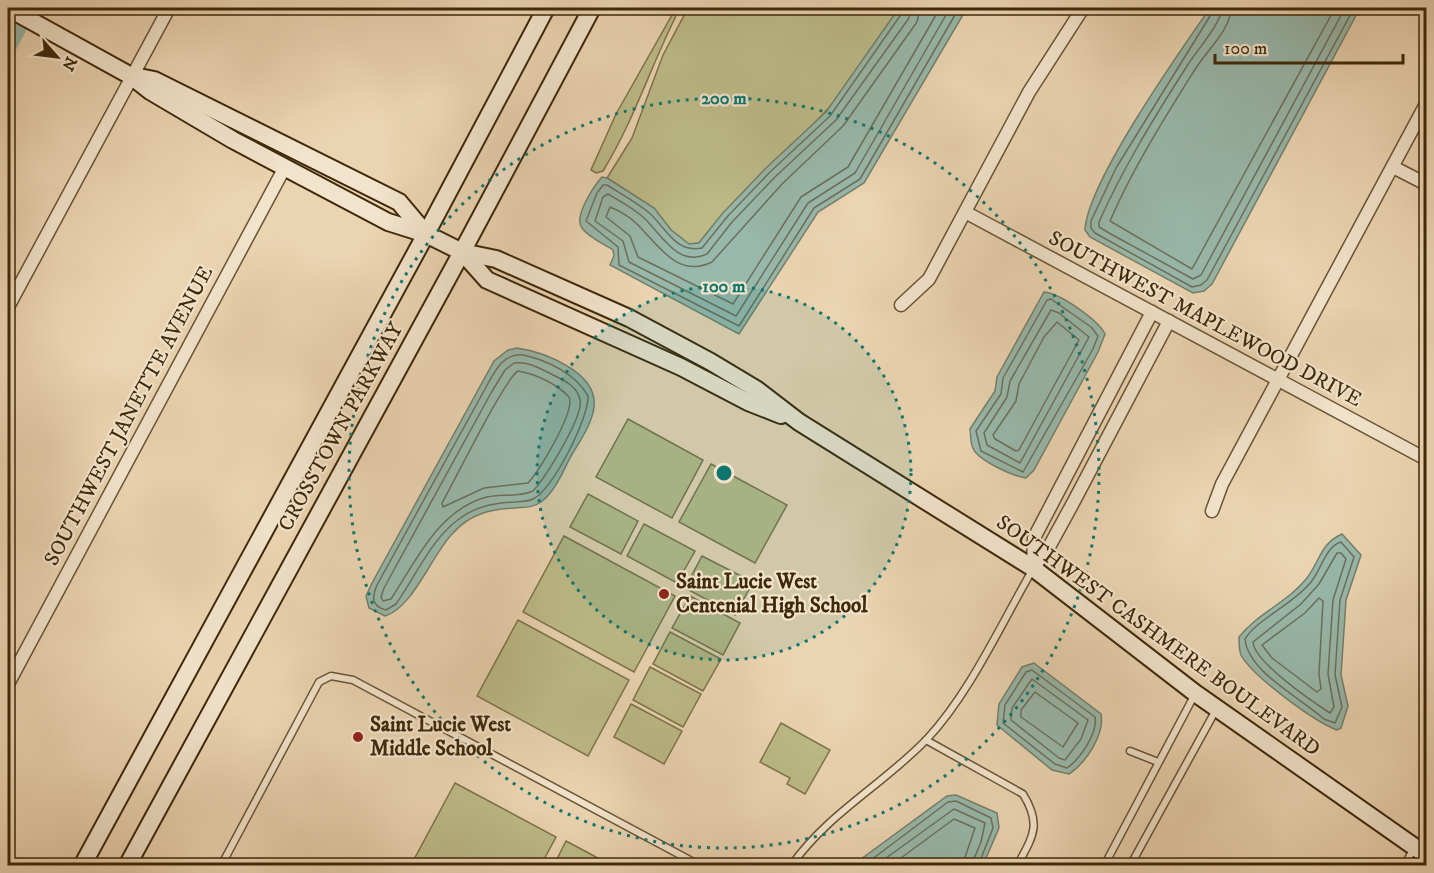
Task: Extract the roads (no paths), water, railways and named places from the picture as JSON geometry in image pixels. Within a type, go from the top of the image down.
[{"type":"street","points":[[8,307],[169,8]]},
{"type":"street","name":"CROSSTOWN PARKWAY","points":[[82,866],[426,234],[546,8]]},
{"type":"street","name":"CROSSTOWN PARKWAY","points":[[127,866],[462,252],[592,8]]},
{"type":"street","points":[[901,305],[929,279],[1029,92],[1083,8]]},
{"type":"street","name":"SOUTHWEST CASHMERE BOULEVARD","points":[[11,10],[131,76],[150,91],[285,167],[388,222],[426,234],[462,252],[496,259],[629,318],[756,389],[799,422],[1033,568],[1195,693],[1420,851]]},
{"type":"street","name":"SOUTHWEST CASHMERE BOULEVARD","points":[[131,76],[154,80],[399,202],[426,234]]},
{"type":"street","points":[[1212,511],[1222,484],[1277,379],[1426,104]]},
{"type":"street","points":[[1393,166],[1426,184]]},
{"type":"street","name":"SOUTHWEST JANETTE AVENUE","points":[[8,684],[285,167]]},
{"type":"street","name":"SOUTHWEST MAPLEWOOD DRIVE","points":[[965,212],[1426,459]]},
{"type":"street","name":"SOUTHWEST CASHMERE BOULEVARD","points":[[462,252],[487,280],[681,367],[748,402],[799,422]]},
{"type":"street","points":[[1033,568],[1034,538],[1152,312]]},
{"type":"street","points":[[1033,568],[1049,547],[1169,321]]},
{"type":"lane","points":[[791,866],[826,824],[871,789],[926,740],[954,708],[1033,568]]},
{"type":"lane","points":[[221,866],[320,682],[331,676],[353,680],[701,866]]},
{"type":"lane","points":[[1104,866],[1195,693]]},
{"type":"lane","points":[[1130,866],[1217,708]]},
{"type":"lane","points":[[926,740],[1023,794],[1033,810],[1036,826],[1017,866]]},
{"type":"lane","points":[[1130,751],[1158,762]]},
{"type":"lane","points":[[1404,866],[1420,851]]},
{"type":"water","points":[[899,8],[967,8],[864,183],[818,212],[739,334],[610,265],[614,256],[613,250],[588,234],[580,223],[582,209],[602,177],[654,208],[671,230],[689,244],[699,243],[722,214],[766,168],[826,112]]},
{"type":"water","points":[[1210,8],[1360,8],[1212,284],[1204,291],[1193,293],[1090,237],[1085,230],[1090,209],[1101,182],[1118,150]]},
{"type":"water","points":[[1044,292],[1059,297],[1078,308],[1105,334],[1098,352],[1034,470],[1026,478],[1005,471],[976,453],[972,446],[970,429],[995,391],[997,377]]},
{"type":"water","points":[[517,348],[541,354],[567,366],[579,374],[593,395],[594,407],[591,420],[558,481],[546,498],[535,505],[489,511],[466,521],[445,542],[404,603],[385,616],[369,608],[366,596],[372,583],[494,361],[508,350]]},
{"type":"water","points":[[1342,534],[1361,555],[1346,600],[1341,675],[1348,706],[1341,728],[1337,730],[1300,708],[1270,686],[1241,655],[1239,637],[1307,578],[1325,548]]},
{"type":"water","points":[[1034,663],[1101,714],[1100,730],[1093,747],[1082,763],[1069,774],[1052,770],[997,725],[999,704],[1022,667]]},
{"type":"water","points":[[956,795],[997,813],[999,828],[983,865],[853,865],[947,796]]},
{"type":"waterway","points":[[8,50],[30,8]]},
{"type":"place","name":"Saint Lucie West Centenial High School","points":[[664,594]]},
{"type":"place","name":"Saint Lucie West Middle School","points":[[358,737]]}]
